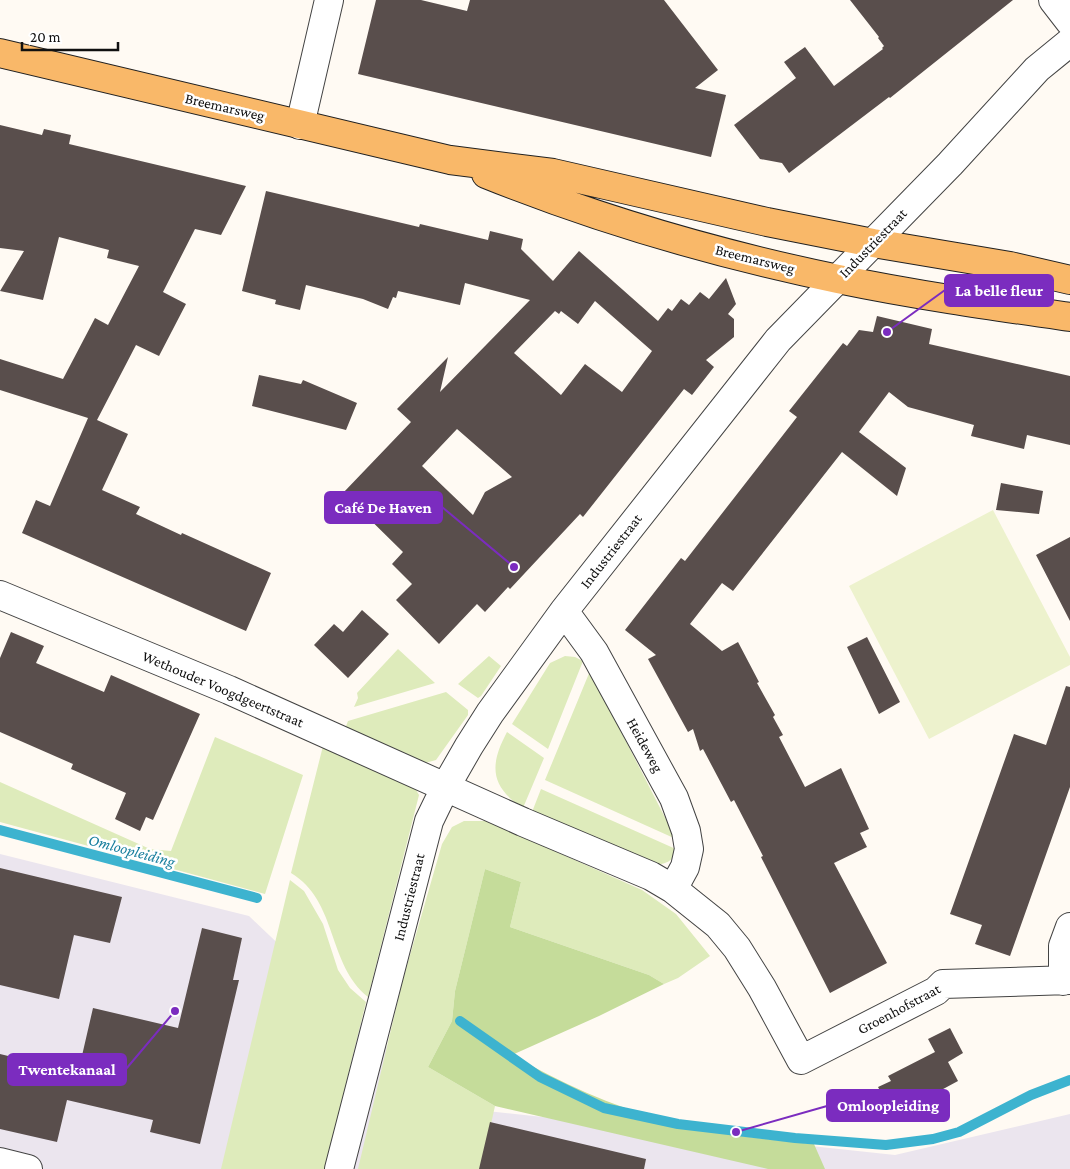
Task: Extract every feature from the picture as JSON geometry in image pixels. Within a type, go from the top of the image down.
[{"type":"main road","name":"Breemarsweg","points":[[0,53],[450,160],[553,173],[767,222],[873,243],[1010,266],[1070,280]]},
{"type":"main road","name":"Breemarsweg","points":[[450,160],[544,198],[674,239],[838,279],[962,302],[1070,317]]},
{"type":"street","points":[[300,125],[329,0]]},
{"type":"street","points":[[1052,0],[1070,22]]},
{"type":"street","name":"Industriestraat","points":[[340,1169],[429,821],[446,786],[490,713],[564,610],[778,340],[950,164],[1037,69],[1070,42]]},
{"type":"street","name":"Wethouder Voogdgeertstraat","points":[[0,595],[229,690],[446,786]]},
{"type":"street","name":"Heideweg","points":[[564,610],[594,652],[674,798],[686,830],[689,849],[684,867],[673,889]]},
{"type":"street","points":[[446,786],[523,822],[652,876],[673,889]]},
{"type":"street","name":"Groenhofstraat","points":[[673,889],[718,925],[736,948],[762,988],[801,1060],[936,991],[943,984],[1067,981],[1064,946],[1070,926]]},
{"type":"street","points":[[0,1162],[28,1169]]},
{"type":"shaded area","points":[[0,854],[249,916],[450,1107],[895,1155],[1070,1114],[1070,1169],[0,1169]]},
{"type":"green space","points":[[993,510],[1070,657],[1070,665],[929,739],[849,586]]},
{"type":"green space","points":[[398,649],[435,683],[354,707],[358,698],[357,693]]},
{"type":"green space","points":[[489,656],[501,666],[478,698],[458,684]]},
{"type":"green space","points":[[565,656],[575,657],[583,661],[548,749],[512,724],[550,663]]},
{"type":"green space","points":[[590,671],[676,839],[545,780]]},
{"type":"green space","points":[[446,692],[468,710],[468,715],[436,760],[425,763],[345,729],[348,721]]},
{"type":"green space","points":[[507,732],[544,758],[523,808],[504,791],[496,774],[498,754]]},
{"type":"green space","points":[[215,737],[303,775],[265,894],[0,822],[0,782],[150,849],[171,851]]},
{"type":"green space","points":[[323,746],[415,788],[419,795],[368,997],[345,968],[317,900],[306,885],[291,873]]},
{"type":"green space","points":[[541,789],[678,850],[668,862],[653,865],[532,812]]},
{"type":"green space","points":[[464,821],[487,821],[642,890],[676,914],[710,956],[678,978],[664,984],[649,975],[510,927],[521,882],[485,869],[455,991],[452,1021],[428,1067],[495,1106],[481,1169],[358,1169],[402,983],[442,844],[452,827]]},
{"type":"green space","points":[[485,869],[521,882],[510,927],[649,975],[664,984],[512,1055],[587,1093],[666,1121],[721,1133],[814,1144],[825,1169],[768,1169],[495,1106],[428,1067],[452,1021],[455,991]]},
{"type":"green space","points":[[290,880],[304,891],[323,924],[338,970],[350,988],[366,1002],[325,1169],[221,1169]]},
{"type":"building","points":[[376,0],[421,0],[467,11],[470,0],[664,0],[718,70],[695,88],[726,95],[711,157],[358,74]]},
{"type":"building","points":[[850,0],[1013,0],[890,98],[789,173],[782,163],[760,159],[734,125],[796,78],[784,62],[805,47],[834,86],[883,49],[884,46],[879,37]]},
{"type":"building","points":[[0,125],[42,135],[44,129],[71,135],[69,144],[246,186],[221,235],[195,229],[163,292],[186,304],[159,356],[136,345],[97,420],[128,434],[102,490],[140,507],[136,514],[271,573],[246,631],[22,533],[36,500],[50,506],[88,418],[0,390],[0,359],[63,379],[95,318],[108,325],[139,266],[107,258],[109,250],[59,237],[43,300],[0,291],[24,251],[0,248]]},
{"type":"building","points":[[266,191],[419,227],[420,224],[488,240],[490,231],[523,239],[521,249],[553,281],[579,251],[658,321],[668,308],[672,311],[681,299],[689,305],[700,292],[709,299],[726,278],[736,304],[728,314],[734,319],[734,337],[706,360],[714,367],[692,395],[684,389],[583,517],[580,514],[510,589],[508,587],[485,612],[477,604],[439,644],[396,600],[412,584],[392,564],[403,552],[343,493],[411,422],[397,409],[448,357],[440,392],[530,300],[465,283],[460,305],[398,291],[396,298],[393,297],[388,309],[363,299],[306,285],[300,310],[275,304],[276,300],[242,291]],"holes":[[[595,301],[652,351],[622,392],[585,364],[561,395],[514,353],[555,311],[559,314],[561,311],[578,324]],[[457,429],[512,477],[485,492],[473,515],[422,466]]]},
{"type":"building","points":[[877,316],[932,329],[929,344],[1070,376],[1070,445],[1027,435],[1024,449],[971,436],[974,425],[908,407],[889,392],[859,432],[906,468],[897,496],[842,452],[733,591],[722,583],[690,624],[722,651],[738,642],[759,682],[757,683],[775,715],[773,717],[783,735],[779,737],[805,787],[841,768],[869,829],[860,833],[867,847],[834,863],[887,963],[830,993],[734,800],[731,802],[703,749],[700,751],[693,729],[688,732],[648,659],[656,655],[625,630],[681,558],[685,561],[797,417],[789,411],[843,343],[847,346],[859,330],[873,332]]},
{"type":"building","points":[[259,375],[301,384],[303,380],[357,403],[346,430],[252,406]]},
{"type":"building","points":[[1001,483],[1043,491],[1039,514],[996,510]]},
{"type":"building","points":[[1070,537],[1070,621],[1036,555]]},
{"type":"building","points":[[362,610],[389,634],[348,678],[314,645],[334,624],[343,632]]},
{"type":"building","points":[[11,632],[44,646],[36,663],[104,692],[111,675],[200,714],[153,820],[146,817],[140,831],[115,819],[126,793],[71,769],[73,764],[0,732],[0,658]]},
{"type":"building","points":[[867,637],[900,702],[879,714],[847,647]]},
{"type":"building","points":[[1066,686],[1070,687],[1070,787],[1010,956],[975,944],[982,925],[950,914],[1014,734],[1046,745]]},
{"type":"building","points":[[0,868],[122,897],[110,943],[74,935],[59,999],[0,985]]},
{"type":"building","points":[[202,928],[242,938],[233,980],[239,980],[200,1144],[150,1132],[153,1120],[67,1100],[57,1142],[0,1129],[0,1054],[78,1073],[93,1008],[178,1028]]},
{"type":"building","points":[[950,1028],[963,1053],[948,1062],[958,1081],[893,1116],[878,1087],[891,1081],[888,1076],[935,1052],[928,1039]]},
{"type":"building","points":[[490,1122],[646,1159],[644,1169],[479,1169]]},
{"type":"waterway","name":"Omloopleiding","points":[[0,830],[257,898]]},
{"type":"waterway","name":"Omloopleiding","points":[[460,1021],[540,1077],[604,1108],[678,1124],[795,1138],[886,1145],[933,1139],[959,1132],[1031,1095],[1070,1080]]},
{"type":"place","name":"La belle fleur","points":[[887,332]]},
{"type":"place","name":"Café De Haven","points":[[514,567]]},
{"type":"place","name":"Twentekanaal","points":[[175,1011]]},
{"type":"place","name":"Omloopleiding","points":[[736,1132]]}]
